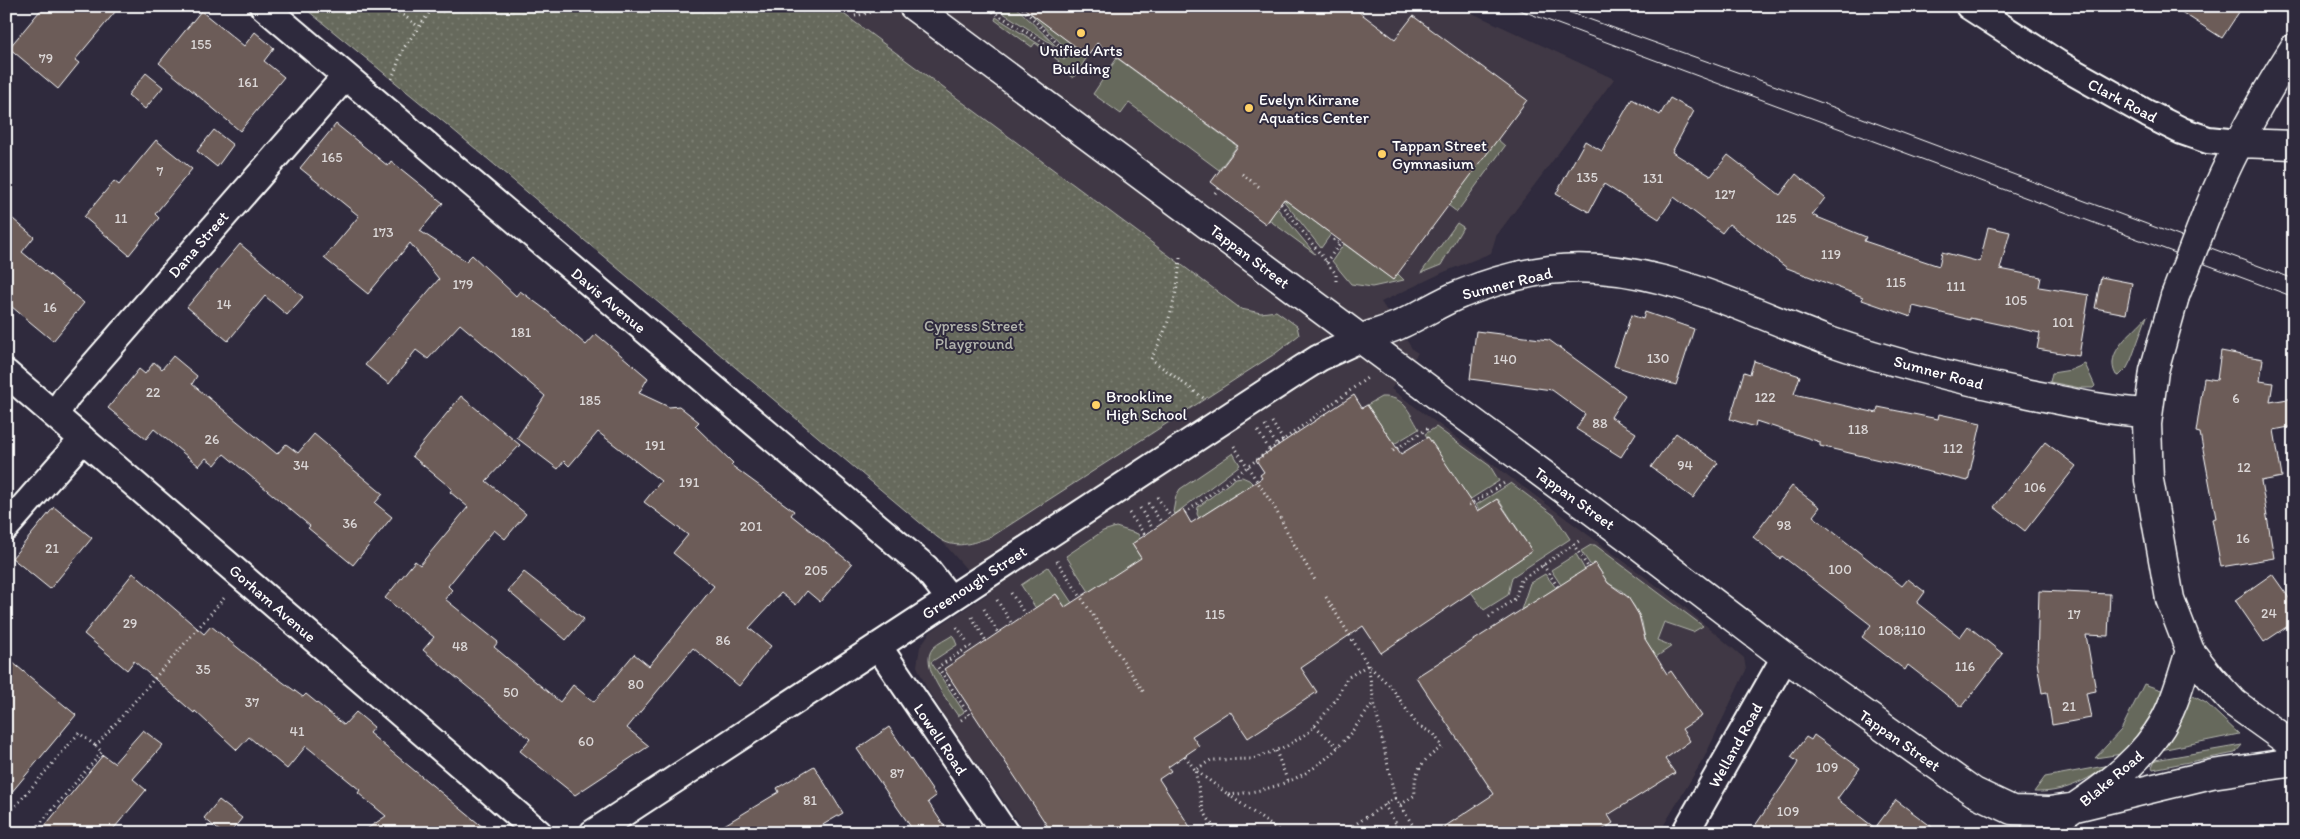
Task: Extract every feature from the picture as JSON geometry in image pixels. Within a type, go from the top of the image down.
[{"type":"street","name":"Davis Avenue","points":[[263,6],[926,568],[950,599]]},
{"type":"street","name":"Clark Road","points":[[1969,6],[2057,64],[2182,131],[2208,140],[2294,145]]},
{"type":"street","name":"Tappan Street","points":[[903,7],[1360,339],[1641,547],[1785,657],[1974,792],[2012,810],[2029,812],[2049,811],[2076,807],[2212,774],[2294,762]]},
{"type":"street","points":[[2294,48],[2261,102],[2239,143],[2207,213],[2175,296],[2159,348],[2148,413],[2147,464],[2170,599],[2190,651],[2234,703],[2294,746]]},
{"type":"street","name":"Dana Street","points":[[55,416],[68,396],[345,76]]},
{"type":"street","name":"Sumner Road","points":[[1360,339],[1396,326],[1461,294],[1513,278],[1548,270],[1608,271],[1648,277],[1690,287],[1828,340],[1876,356],[1996,387],[2088,407],[2120,412],[2148,413]]},
{"type":"street","name":"Greenough Street","points":[[594,833],[1306,366],[1360,339]]},
{"type":"street","name":"Gorham Avenue","points":[[6,373],[540,833]]},
{"type":"street","points":[[6,527],[83,439]]},
{"type":"street","name":"Lowell Road","points":[[878,646],[1005,833]]},
{"type":"street","name":"Blake Road","points":[[2035,833],[2076,807],[2139,757],[2157,733],[2175,700],[2190,651]]},
{"type":"street","name":"Welland Road","points":[[1685,833],[1785,657]]},
{"type":"path","points":[[391,6],[419,27]]},
{"type":"path","points":[[390,85],[403,49],[434,6]]},
{"type":"path","points":[[984,6],[1062,54],[1065,50],[1020,6]]},
{"type":"path","points":[[855,16],[903,7]]},
{"type":"path","points":[[1242,174],[1262,189]]},
{"type":"path","points":[[1215,193],[1219,188]]},
{"type":"path","points":[[1281,204],[1336,274],[1336,293]]},
{"type":"path","points":[[1326,262],[1340,244],[1334,240],[1336,238]]},
{"type":"path","points":[[1180,258],[1178,286],[1171,316],[1151,359],[1209,402]]},
{"type":"path","points":[[1185,513],[1371,375]]},
{"type":"path","points":[[1393,451],[1437,422]]},
{"type":"path","points":[[1275,427],[1283,441]]},
{"type":"path","points":[[1268,431],[1277,445]]},
{"type":"path","points":[[1260,436],[1269,450]]},
{"type":"path","points":[[1237,449],[1276,510],[1315,580]]},
{"type":"path","points":[[1469,506],[1513,478]]},
{"type":"path","points":[[1155,493],[1171,517]]},
{"type":"path","points":[[1146,498],[1162,523]]},
{"type":"path","points":[[1137,504],[1153,529]]},
{"type":"path","points":[[1128,510],[1145,535]]},
{"type":"path","points":[[1489,617],[1515,599],[1522,580],[1588,534]]},
{"type":"path","points":[[1574,544],[1588,568]]},
{"type":"path","points":[[1054,557],[1145,694]]},
{"type":"path","points":[[1543,565],[1558,587]]},
{"type":"path","points":[[96,746],[228,593]]},
{"type":"path","points":[[1012,596],[1024,613]]},
{"type":"path","points":[[1326,597],[1368,665],[1391,687],[1416,725],[1434,734],[1442,747],[1420,764],[1415,779],[1415,795],[1400,805]]},
{"type":"path","points":[[999,604],[1012,624]]},
{"type":"path","points":[[986,613],[998,633]]},
{"type":"path","points":[[974,621],[986,641]]},
{"type":"path","points":[[959,631],[968,643]]},
{"type":"path","points":[[956,723],[969,715],[938,667],[970,646],[972,648]]},
{"type":"path","points":[[1368,665],[1395,798],[1418,833]]},
{"type":"path","points":[[1195,770],[1211,760],[1253,759],[1276,751],[1297,740],[1315,726],[1336,699],[1347,678],[1368,665]]},
{"type":"path","points":[[1229,795],[1260,791],[1288,782],[1315,768],[1339,748],[1374,702]]},
{"type":"path","points":[[1315,726],[1339,748]]},
{"type":"path","points":[[6,817],[79,733],[102,752],[32,833]]},
{"type":"path","points":[[1276,751],[1288,782]]},
{"type":"path","points":[[1185,756],[1195,770],[1282,833]]},
{"type":"path","points":[[1195,770],[1203,810],[1217,833]]},
{"type":"path","points":[[1342,833],[1395,798]]},
{"type":"path","points":[[1384,805],[1397,825],[1385,833]]},
{"type":"shaded area","name":"Brookline High School","points":[[302,6],[1457,6],[1614,79],[1496,236],[1491,253],[1444,272],[1381,302],[1413,350],[1418,353],[1391,389],[1676,600],[1744,658],[1746,670],[1704,758],[1659,833],[1026,833],[953,730],[926,687],[917,666],[920,647],[930,632],[988,594],[941,540],[445,123]]},
{"type":"green space","name":"Cypress Street Playground","points":[[302,6],[833,6],[1241,309],[1261,313],[1276,311],[1297,326],[1299,335],[1276,353],[991,537],[977,542],[957,545],[950,544],[937,537],[445,123]]},
{"type":"green space","points":[[992,6],[1015,6],[1057,47]]},
{"type":"green space","points":[[1027,10],[1088,56],[1073,78],[1056,65],[1059,61],[1035,43],[1032,47],[995,20],[996,17],[1064,60],[1070,52]]},
{"type":"green space","points":[[1117,58],[1237,146],[1219,170],[1129,103],[1121,114],[1093,94]]},
{"type":"green space","points":[[1497,139],[1505,146],[1457,212],[1448,205]]},
{"type":"green space","points":[[1283,200],[1331,234],[1321,248]]},
{"type":"green space","points":[[1277,208],[1315,254],[1269,220]]},
{"type":"green space","points":[[1457,223],[1463,227],[1441,265],[1421,273]]},
{"type":"green space","points":[[1344,244],[1392,279],[1397,273],[1404,280],[1372,287],[1351,284],[1332,261]]},
{"type":"green space","points":[[2147,316],[2127,368],[2119,376],[2116,375],[2113,367],[2117,350]]},
{"type":"green space","points":[[2085,364],[2095,386],[2093,388],[2080,388],[2050,382],[2052,373],[2071,370]]},
{"type":"green space","points":[[1381,397],[1389,397],[1401,402],[1419,429],[1394,444],[1367,405]]},
{"type":"green space","points":[[1436,427],[1490,466],[1499,481],[1466,502],[1461,487],[1425,434]]},
{"type":"green space","points":[[1233,453],[1240,465],[1175,514],[1173,512],[1176,496],[1180,489]]},
{"type":"green space","points":[[1242,477],[1249,480],[1255,486],[1271,543],[1236,494],[1199,518],[1197,514],[1198,507],[1236,478]]},
{"type":"green space","points":[[1511,483],[1555,516],[1570,539],[1512,577],[1508,595],[1484,610],[1471,592],[1532,551],[1498,499],[1480,510],[1476,505]]},
{"type":"green space","points":[[1116,527],[1138,534],[1140,538],[1132,544],[1141,558],[1152,689],[1066,556],[1103,531]]},
{"type":"green space","points":[[1591,545],[1595,545],[1703,626],[1693,632],[1664,622],[1657,640],[1672,646],[1656,657],[1645,639],[1642,622],[1634,606],[1622,591],[1608,583],[1595,563],[1591,566],[1581,551]]},
{"type":"green space","points":[[1576,554],[1585,570],[1561,585],[1551,570]]},
{"type":"green space","points":[[1048,567],[1137,700],[1103,665],[1057,595],[1035,607],[1021,585]]},
{"type":"green space","points":[[1545,574],[1556,588],[1521,610],[1530,583]]},
{"type":"green space","points":[[953,635],[957,645],[931,662],[964,712],[958,716],[936,683],[929,664],[929,655],[933,648]]},
{"type":"green space","points":[[2144,684],[2164,691],[2150,718],[2122,754],[2095,758],[2121,730]]},
{"type":"green space","points":[[2193,696],[2206,703],[2239,734],[2161,750],[2189,698]]},
{"type":"green space","points":[[2242,745],[2235,753],[2153,769],[2152,767],[2155,760]]},
{"type":"green space","points":[[2110,765],[2074,785],[2045,792],[2034,792],[2045,777]]},
{"type":"building","points":[[44,6],[120,6],[75,60],[79,63],[58,89],[9,48]]},
{"type":"building","points":[[1021,6],[1351,6],[1395,39],[1413,16],[1527,100],[1393,280],[1284,199],[1266,224],[1255,216],[1211,182],[1238,146],[1097,43],[1088,56]]},
{"type":"building","points":[[2172,6],[2243,6],[2222,38]]},
{"type":"building","points":[[201,11],[244,46],[255,32],[274,48],[264,61],[284,77],[240,131],[159,63]]},
{"type":"building","points":[[146,73],[163,87],[145,109],[128,95]]},
{"type":"building","points":[[1670,98],[1694,111],[1672,152],[1711,176],[1728,155],[1780,195],[1796,174],[1825,198],[1812,215],[1866,237],[1864,241],[1939,266],[1942,252],[1980,262],[1988,227],[2010,232],[2000,269],[2041,277],[2039,287],[2089,295],[2079,356],[2037,349],[2040,333],[1970,318],[1970,320],[1913,306],[1911,317],[1862,300],[1863,297],[1787,268],[1729,224],[1722,233],[1674,197],[1659,219],[1604,184],[1589,212],[1556,194],[1585,141],[1602,151],[1632,99],[1660,115]]},
{"type":"building","points":[[336,124],[388,166],[391,161],[443,203],[420,231],[466,261],[472,255],[516,296],[520,291],[546,310],[586,345],[596,334],[648,378],[639,393],[669,407],[679,406],[699,422],[695,426],[733,463],[731,465],[794,511],[791,515],[852,564],[820,602],[807,591],[796,605],[781,593],[749,628],[771,646],[739,686],[693,648],[627,728],[649,746],[575,795],[520,751],[530,739],[423,650],[434,637],[385,598],[415,561],[420,565],[468,507],[450,492],[452,489],[412,456],[461,396],[520,445],[486,481],[526,514],[505,539],[494,530],[448,586],[452,590],[445,599],[498,642],[494,647],[560,702],[573,685],[594,702],[634,654],[649,666],[714,586],[673,553],[688,535],[644,502],[661,481],[598,432],[569,466],[564,461],[558,469],[517,438],[545,396],[460,324],[428,359],[416,350],[389,384],[365,365],[439,279],[410,243],[368,294],[324,258],[359,216],[300,168]]},
{"type":"building","points":[[214,130],[233,145],[217,167],[197,151]]},
{"type":"building","points":[[156,140],[192,169],[155,214],[159,218],[129,255],[84,217],[114,181],[119,185]]},
{"type":"building","points":[[6,213],[34,237],[22,252],[84,303],[53,341],[6,302]]},
{"type":"building","points":[[240,244],[303,297],[287,315],[265,296],[228,341],[187,307]]},
{"type":"building","points":[[2101,277],[2132,283],[2126,314],[2095,308]]},
{"type":"building","points":[[1645,312],[1694,329],[1676,385],[1614,366],[1631,315],[1643,319]]},
{"type":"building","points":[[1476,331],[1549,340],[1625,395],[1611,417],[1636,433],[1621,457],[1576,429],[1585,414],[1552,390],[1470,379]]},
{"type":"building","points":[[2221,351],[2263,359],[2260,381],[2273,383],[2270,402],[2294,398],[2294,426],[2274,430],[2282,477],[2261,481],[2274,558],[2221,567],[2212,519],[2216,518],[2200,433],[2196,432],[2204,378],[2217,380]]},
{"type":"building","points":[[173,356],[197,376],[192,384],[277,454],[286,444],[298,453],[314,434],[340,456],[338,457],[383,494],[375,503],[392,517],[353,565],[308,528],[310,526],[224,454],[215,465],[206,458],[199,466],[154,429],[146,439],[108,408],[139,369],[145,374],[154,362],[162,369]]},
{"type":"building","points":[[1754,361],[1800,376],[1794,394],[1877,413],[1878,407],[1938,419],[1939,414],[1981,423],[1968,481],[1820,446],[1820,442],[1756,421],[1755,427],[1730,419],[1744,372],[1750,374]]},
{"type":"building","points":[[1354,395],[1362,408],[1367,405],[1401,454],[1428,437],[1478,511],[1497,499],[1532,551],[1381,653],[1363,626],[1301,668],[1317,692],[1248,738],[1230,711],[1192,736],[1199,746],[1168,767],[1171,771],[1159,779],[1194,833],[1097,833],[1091,824],[1077,833],[1052,833],[944,669],[1056,594],[1065,607],[1141,558],[1132,544],[1183,509],[1191,523],[1262,478],[1260,475],[1264,472],[1256,460]]},
{"type":"building","points":[[1676,433],[1718,463],[1693,498],[1651,467]]},
{"type":"building","points":[[2045,442],[2076,466],[2025,531],[1994,507]]},
{"type":"building","points":[[1792,486],[1820,507],[1813,516],[1902,586],[1908,579],[1925,592],[1917,603],[1960,637],[1968,626],[2003,654],[1962,707],[1908,665],[1905,670],[1862,637],[1871,625],[1782,556],[1780,559],[1753,537]]},
{"type":"building","points":[[54,507],[92,538],[50,589],[12,558]]},
{"type":"building","points":[[1595,563],[1608,583],[1628,597],[1639,615],[1645,639],[1667,674],[1671,671],[1702,716],[1682,729],[1690,741],[1665,759],[1675,773],[1608,815],[1613,823],[1598,833],[1435,833],[1494,794],[1416,677]]},
{"type":"building","points":[[524,572],[584,619],[566,640],[508,591]]},
{"type":"building","points":[[133,573],[204,634],[211,626],[253,660],[303,697],[306,694],[344,725],[356,712],[374,727],[369,733],[490,833],[361,833],[386,816],[358,793],[360,790],[306,746],[287,769],[249,737],[237,750],[195,711],[194,713],[134,661],[127,670],[84,634]]},
{"type":"building","points":[[2272,574],[2294,605],[2294,622],[2264,642],[2235,600]]},
{"type":"building","points":[[2039,591],[2110,594],[2108,636],[2086,635],[2096,691],[2086,693],[2091,718],[2052,725],[2047,692],[2042,693],[2037,662]]},
{"type":"building","points":[[6,657],[76,715],[6,799]]},
{"type":"building","points":[[889,727],[936,796],[928,802],[949,833],[915,833],[857,749]]},
{"type":"building","points":[[143,730],[163,745],[133,779],[146,790],[110,833],[39,833],[103,755],[114,763]]},
{"type":"building","points":[[1814,735],[1860,768],[1837,799],[1875,828],[1896,800],[1940,833],[1750,833],[1796,766],[1798,762],[1791,757],[1806,737],[1811,740]]},
{"type":"building","points":[[814,766],[843,813],[809,833],[711,833],[779,792],[777,788]]},
{"type":"building","points":[[219,800],[242,818],[230,833],[222,833],[204,818]]},
{"type":"tram line","points":[[1509,6],[2294,297]]},
{"type":"tram line","points":[[1552,6],[1790,91],[2294,279]]},
{"type":"place","name":"Unified Arts Building","points":[[1081,33]]},
{"type":"place","name":"Evelyn Kirrane Aquatics Center","points":[[1249,108]]},
{"type":"place","name":"Tappan Street Gymnasium","points":[[1382,154]]},
{"type":"place","name":"Brookline High School","points":[[1096,405]]}]
